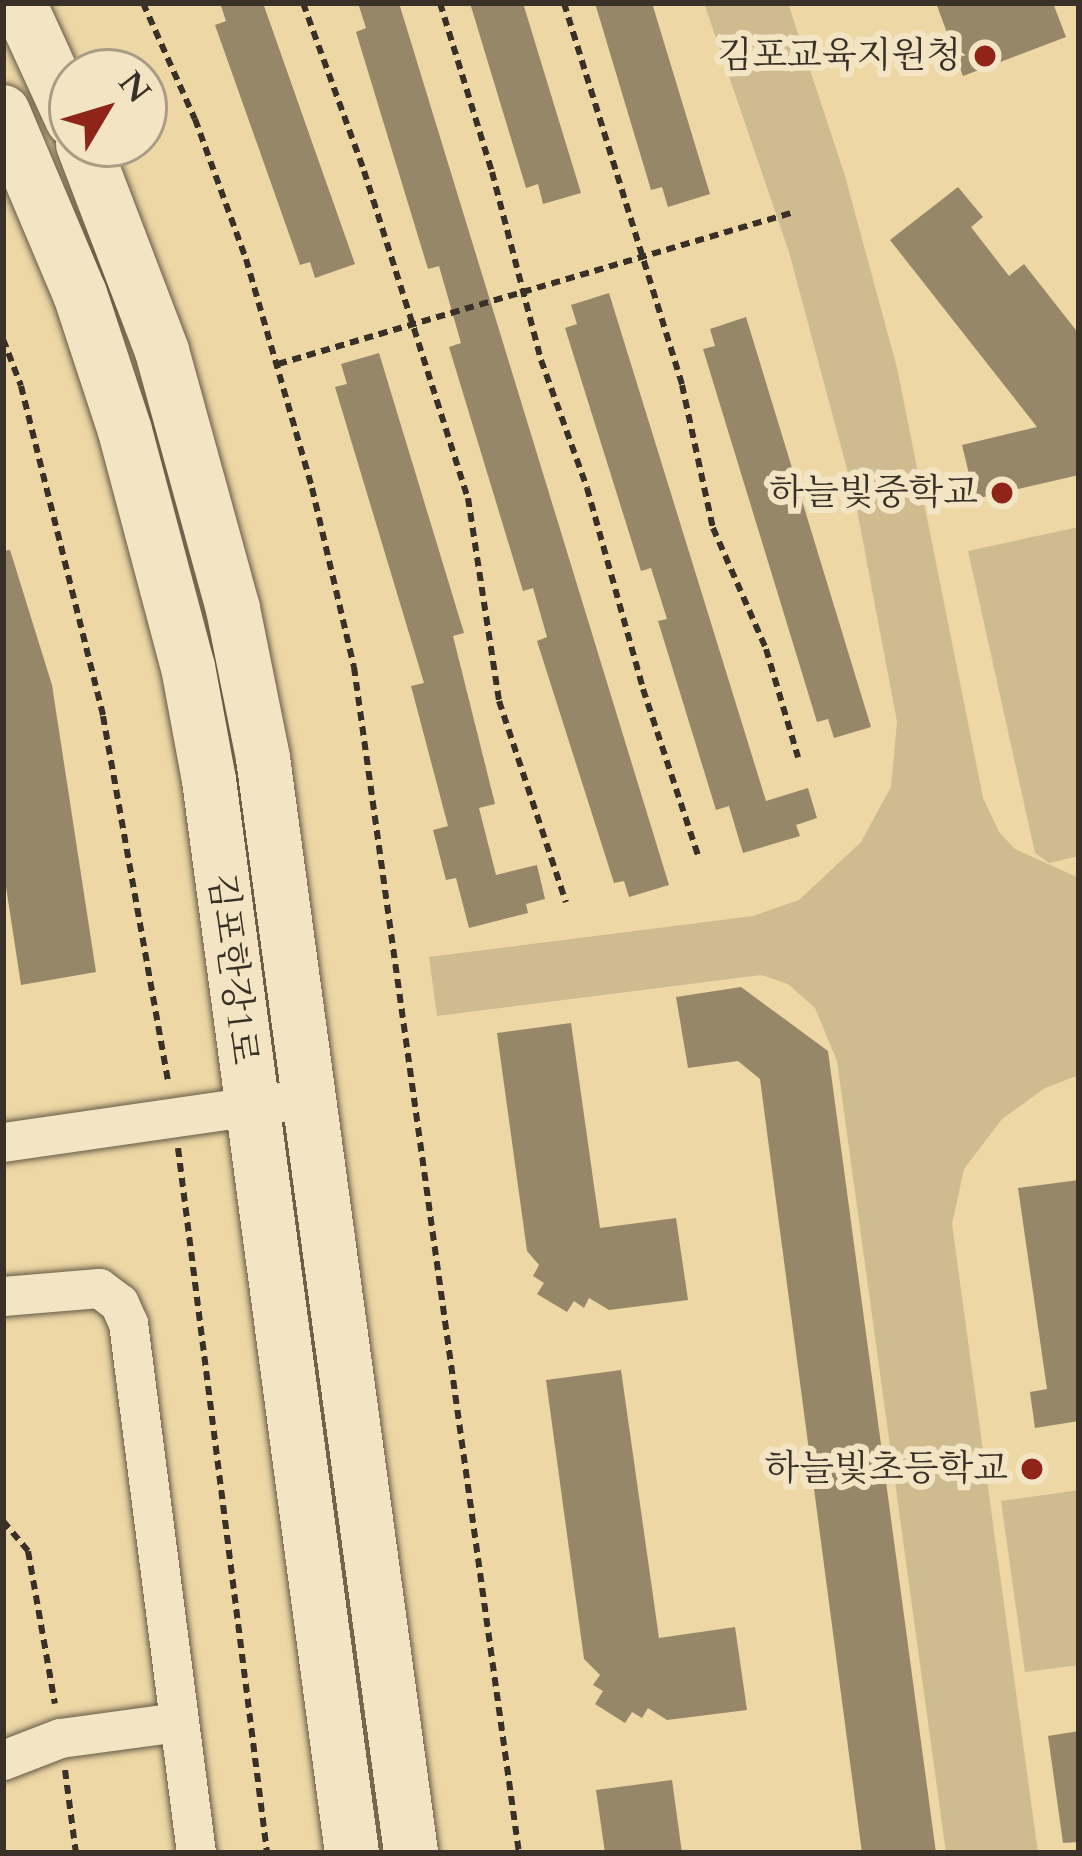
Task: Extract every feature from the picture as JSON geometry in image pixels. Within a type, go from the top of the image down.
[{"type":"street","points":[[20,3],[48,65]]},
{"type":"street","name":"김포한강1로","points":[[3,112],[80,294],[178,627],[209,780],[352,1853]]},
{"type":"street","name":"김포한강1로","points":[[94,168],[120,228],[162,351],[232,609],[263,758],[411,1853]]},
{"type":"street","points":[[3,1142],[309,1098]]},
{"type":"street","points":[[3,1296],[99,1288],[119,1303],[128,1323],[196,1853]]},
{"type":"street","points":[[3,1760],[60,1738],[178,1721]]},
{"type":"path","points":[[143,3],[195,119],[278,364],[354,667],[519,1853]]},
{"type":"path","points":[[303,3],[364,171],[472,516],[508,738],[566,902]]},
{"type":"path","points":[[440,3],[523,290],[698,854]]},
{"type":"path","points":[[564,3],[688,408],[713,528],[766,649],[798,757]]},
{"type":"path","points":[[278,364],[791,212]]},
{"type":"path","points":[[3,338],[21,386],[103,716],[174,1117],[267,1853]]},
{"type":"path","points":[[3,1521],[28,1550],[76,1853]]},
{"type":"shaded area","points":[[704,3],[788,3],[845,176],[897,368],[983,798],[999,832],[1015,849],[1079,878],[1079,1075],[1045,1088],[1002,1119],[964,1169],[952,1224],[1038,1853],[946,1853],[837,1061],[815,1008],[788,984],[761,975],[437,1016],[429,957],[753,916],[799,900],[861,842],[891,787],[897,722],[855,499],[789,252]]},
{"type":"shaded area","points":[[1079,527],[1079,856],[1049,863],[1035,853],[968,551]]},
{"type":"shaded area","points":[[1079,1490],[1079,1665],[1025,1672],[1001,1501]]},
{"type":"building","points":[[220,3],[263,3],[355,264],[315,278],[310,262],[300,265],[215,25],[226,21]]},
{"type":"building","points":[[358,3],[399,3],[669,885],[629,897],[624,881],[614,883],[537,641],[547,637],[533,588],[523,591],[449,347],[461,343],[439,266],[428,269],[356,32],[366,28]]},
{"type":"building","points":[[470,3],[523,3],[581,193],[543,204],[538,184],[526,188]]},
{"type":"building","points":[[595,3],[652,3],[710,194],[668,207],[662,187],[651,190]]},
{"type":"building","name":"김포교육지원청","points":[[936,3],[1053,3],[1066,37],[963,76]]},
{"type":"building","points":[[958,187],[983,217],[971,227],[1009,276],[1024,264],[1079,334],[1079,475],[975,499],[962,445],[1037,427],[890,240]]},
{"type":"building","points":[[609,293],[766,801],[808,788],[817,818],[796,825],[800,836],[743,853],[729,806],[716,810],[658,621],[667,619],[651,568],[641,571],[565,328],[577,324],[571,305]]},
{"type":"building","points":[[746,317],[871,727],[834,738],[828,719],[817,722],[703,349],[715,346],[710,329]]},
{"type":"building","points":[[379,353],[464,633],[453,636],[495,804],[479,808],[496,875],[537,865],[545,899],[526,904],[528,913],[469,928],[456,878],[446,880],[433,830],[448,826],[411,686],[424,683],[335,387],[347,384],[341,364]]},
{"type":"building","points":[[10,550],[52,685],[96,972],[21,985],[3,867],[3,551]]},
{"type":"building","points":[[741,987],[828,1051],[936,1853],[862,1853],[760,1079],[738,1061],[688,1068],[676,997]]},
{"type":"building","points":[[571,1023],[600,1228],[676,1218],[688,1300],[609,1310],[589,1298],[584,1308],[574,1301],[567,1312],[537,1294],[544,1283],[533,1276],[539,1265],[527,1251],[497,1033]]},
{"type":"building","name":"하늘빛초등학교","points":[[1079,1180],[1079,1421],[1035,1428],[1030,1392],[1047,1389],[1018,1188]]},
{"type":"building","points":[[621,1370],[659,1638],[735,1627],[747,1710],[667,1720],[648,1708],[642,1718],[632,1712],[625,1723],[595,1704],[603,1691],[593,1685],[600,1675],[584,1659],[546,1380]]},
{"type":"building","points":[[1079,1731],[1079,1842],[1063,1843],[1048,1736]]},
{"type":"building","points":[[672,1780],[682,1853],[605,1853],[596,1790]]},
{"type":"place","name":"김포교육지원청","points":[[985,56]]},
{"type":"place","name":"하늘빛중학교","points":[[1002,493]]},
{"type":"place","name":"하늘빛초등학교","points":[[1032,1469]]}]
